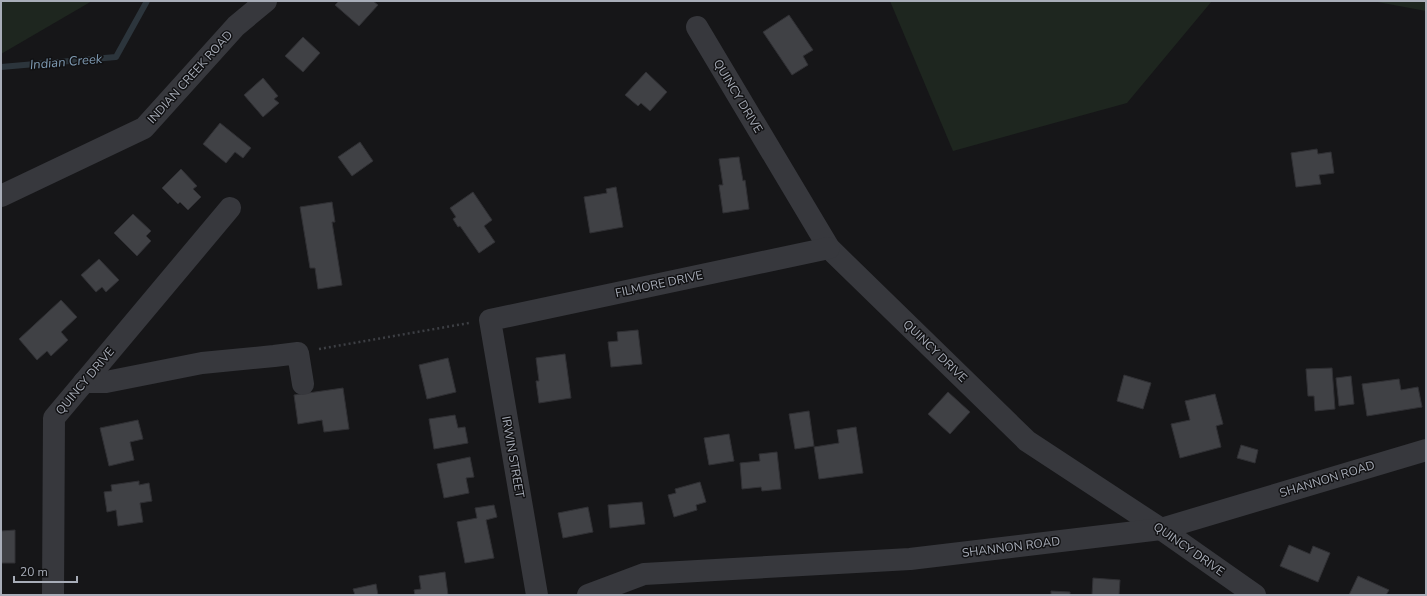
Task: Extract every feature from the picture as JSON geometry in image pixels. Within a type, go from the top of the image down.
[{"type":"street","name":"INDIAN CREEK ROAD","points":[[1,196],[144,128],[236,26],[266,1]]},
{"type":"street","name":"QUINCY DRIVE","points":[[697,27],[829,248],[1027,441],[1161,529],[1227,585],[1255,595]]},
{"type":"street","name":"QUINCY DRIVE","points":[[52,595],[54,418],[230,208]]},
{"type":"street","name":"FILMORE DRIVE","points":[[490,320],[829,248]]},
{"type":"street","name":"IRWIN STREET","points":[[490,320],[537,595]]},
{"type":"street","points":[[84,382],[106,382],[202,363],[274,356],[298,352],[303,384]]},
{"type":"street","name":"SHANNON ROAD","points":[[588,595],[644,574],[910,559],[1161,529],[1426,450]]},
{"type":"path","points":[[298,352],[490,320]]},
{"type":"shaded area","points":[[1,1],[92,1],[1,54]]},
{"type":"shaded area","points":[[890,1],[1212,1],[1127,103],[953,151]]},
{"type":"shaded area","points":[[1372,1],[1426,1],[1426,11]]},
{"type":"building","points":[[339,1],[373,1],[378,5],[359,26],[335,5]]},
{"type":"building","points":[[789,15],[813,50],[803,56],[808,65],[792,75],[763,32]]},
{"type":"building","points":[[303,37],[320,53],[303,72],[285,56]]},
{"type":"building","points":[[646,72],[667,92],[650,111],[641,103],[638,106],[625,95]]},
{"type":"building","points":[[263,78],[278,96],[274,99],[279,103],[263,117],[244,95]]},
{"type":"building","points":[[220,123],[251,148],[243,158],[235,152],[226,163],[203,144]]},
{"type":"building","points":[[360,142],[373,161],[352,176],[338,157]]},
{"type":"building","points":[[1317,149],[1318,154],[1331,152],[1334,173],[1319,175],[1321,184],[1296,187],[1291,153]]},
{"type":"building","points":[[739,157],[743,181],[745,180],[749,209],[723,213],[719,185],[723,185],[719,159]]},
{"type":"building","points":[[181,169],[197,186],[193,189],[201,197],[188,210],[180,202],[178,204],[162,188]]},
{"type":"building","points":[[616,187],[623,227],[590,233],[584,197],[607,193],[606,189]]},
{"type":"building","points":[[473,192],[492,220],[484,226],[495,242],[479,253],[460,226],[458,227],[453,219],[456,217],[450,208]]},
{"type":"building","points":[[332,202],[335,222],[332,222],[342,285],[318,289],[315,268],[310,268],[300,207]]},
{"type":"building","points":[[133,214],[151,231],[146,236],[151,241],[137,256],[114,233]]},
{"type":"building","points":[[99,259],[119,280],[106,292],[102,287],[96,292],[81,275]]},
{"type":"building","points":[[61,300],[77,317],[61,332],[68,340],[51,356],[47,351],[37,360],[19,339]]},
{"type":"building","points":[[638,330],[642,364],[611,367],[608,342],[618,341],[617,332]]},
{"type":"building","points":[[565,354],[571,398],[539,403],[536,381],[539,381],[536,358]]},
{"type":"building","points":[[448,358],[456,392],[427,399],[419,365]]},
{"type":"building","points":[[1332,368],[1335,409],[1315,411],[1314,396],[1308,396],[1306,369]]},
{"type":"building","points":[[1124,375],[1151,383],[1143,409],[1117,401]]},
{"type":"building","points":[[1351,376],[1354,404],[1339,406],[1336,378]]},
{"type":"building","points":[[1399,379],[1401,390],[1418,387],[1422,407],[1367,416],[1362,384]]},
{"type":"building","points":[[343,388],[349,429],[324,432],[322,420],[298,424],[294,395]]},
{"type":"building","points":[[948,392],[970,412],[950,434],[928,414]]},
{"type":"building","points":[[1215,394],[1223,424],[1216,426],[1221,447],[1180,458],[1171,424],[1190,420],[1185,401]]},
{"type":"building","points":[[809,411],[814,446],[795,449],[789,414]]},
{"type":"building","points":[[455,415],[458,428],[465,427],[468,443],[434,449],[429,419]]},
{"type":"building","points":[[138,420],[143,439],[130,442],[134,460],[109,466],[100,428]]},
{"type":"building","points":[[856,427],[863,473],[819,479],[814,447],[839,443],[837,430]]},
{"type":"building","points":[[729,434],[734,461],[709,465],[704,438]]},
{"type":"building","points":[[1241,445],[1258,450],[1255,463],[1237,458]]},
{"type":"building","points":[[777,452],[781,489],[762,491],[761,487],[742,489],[740,463],[760,461],[759,454]]},
{"type":"building","points":[[470,457],[474,477],[466,478],[469,493],[444,498],[437,464]]},
{"type":"building","points":[[139,481],[139,485],[149,483],[152,501],[140,503],[143,522],[118,526],[116,510],[107,512],[104,492],[112,491],[111,485]]},
{"type":"building","points":[[700,482],[706,502],[696,505],[697,510],[674,517],[668,495],[676,493],[675,489]]},
{"type":"building","points":[[642,502],[645,524],[610,528],[608,505]]},
{"type":"building","points":[[494,505],[497,517],[486,520],[494,558],[465,563],[457,522],[477,518],[475,508]]},
{"type":"building","points":[[588,507],[593,532],[563,538],[558,513]]},
{"type":"building","points":[[15,530],[15,563],[1,563],[1,531]]},
{"type":"building","points":[[1289,545],[1310,554],[1313,546],[1330,553],[1318,582],[1280,566]]},
{"type":"building","points":[[445,572],[448,595],[415,595],[414,590],[421,589],[419,576]]},
{"type":"building","points":[[1358,576],[1389,590],[1386,595],[1349,595]]},
{"type":"building","points":[[1093,578],[1120,580],[1119,595],[1092,595]]},
{"type":"building","points":[[376,584],[378,595],[355,595],[353,589]]},
{"type":"building","points":[[1051,591],[1070,592],[1070,595],[1051,595]]},
{"type":"waterway","name":"Indian Creek","points":[[1,67],[116,57],[147,1]]}]
